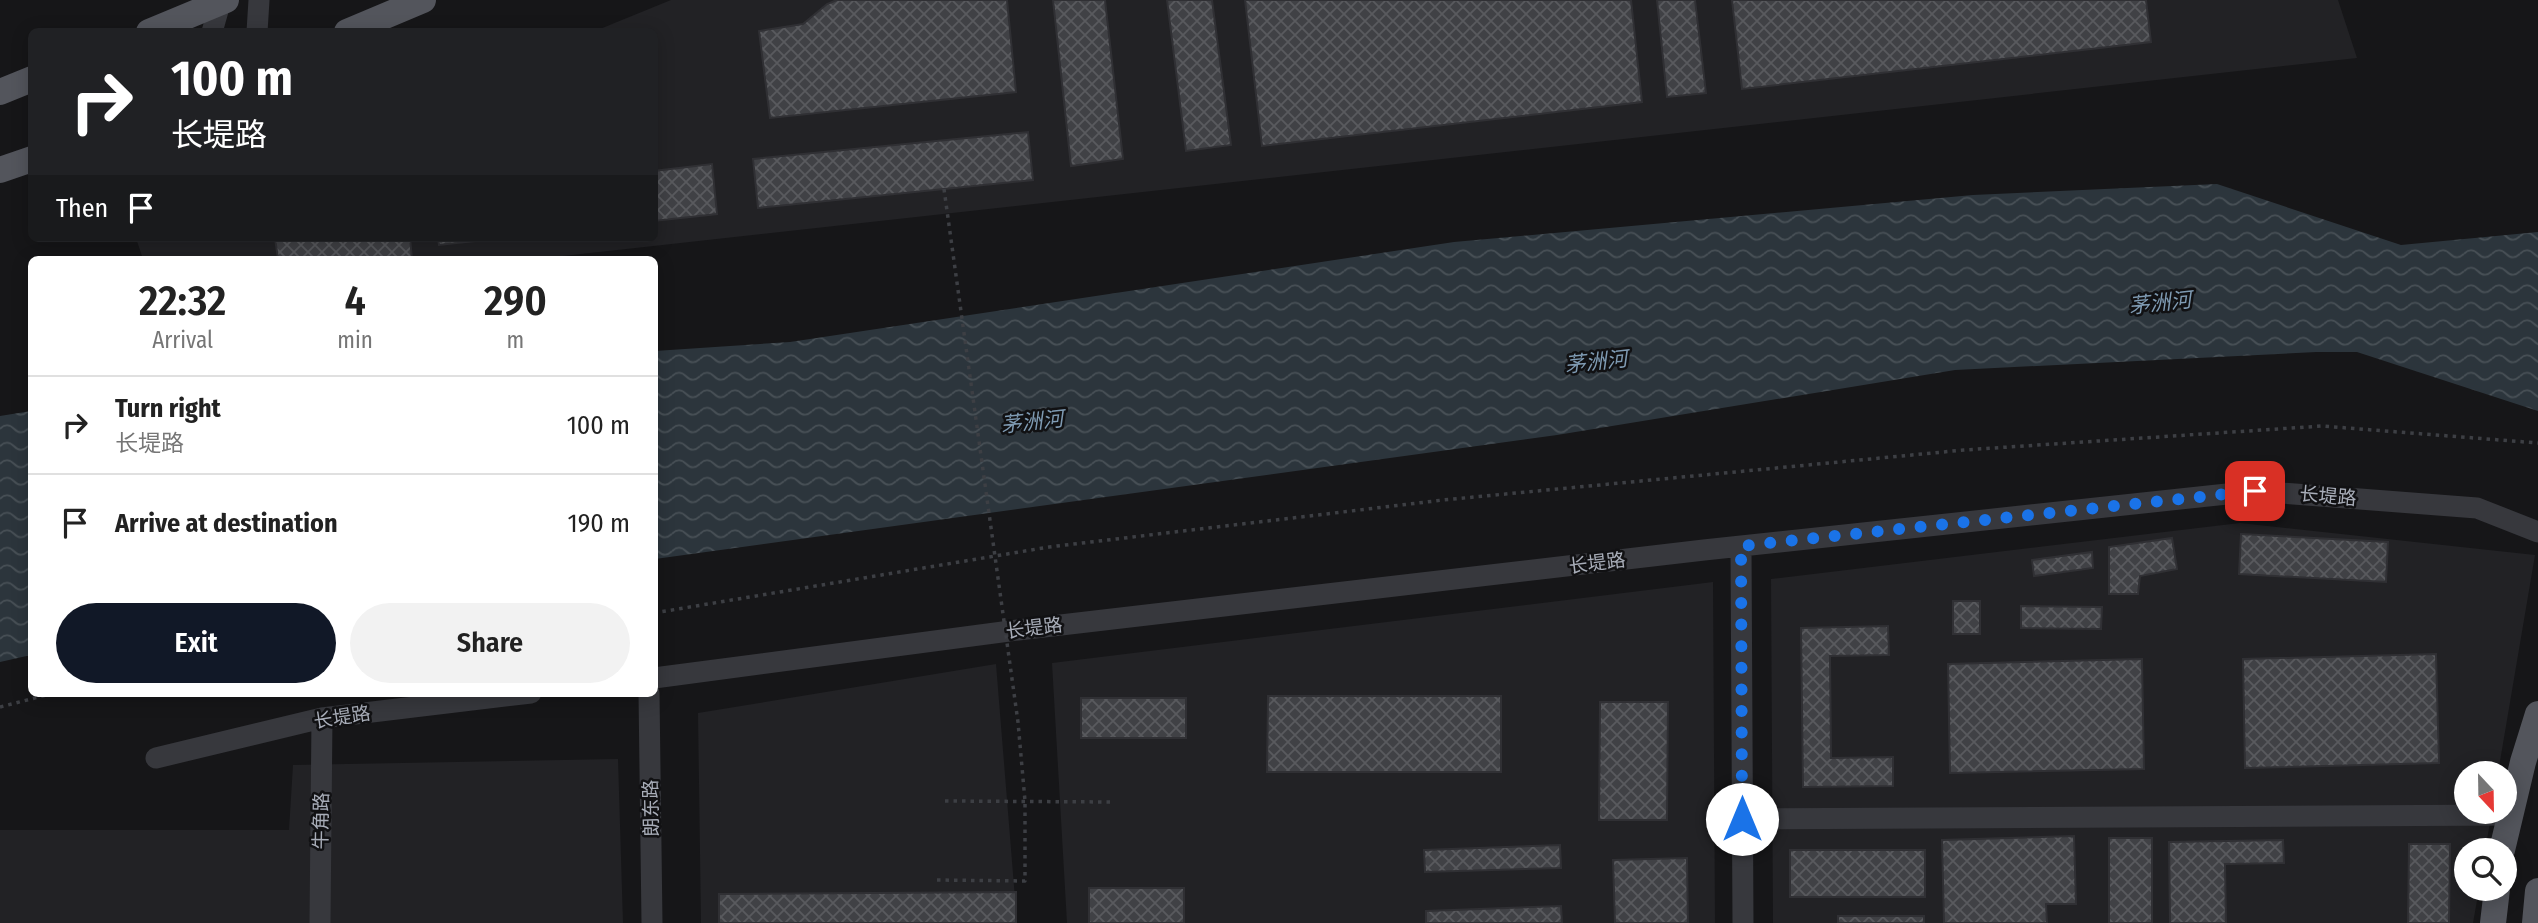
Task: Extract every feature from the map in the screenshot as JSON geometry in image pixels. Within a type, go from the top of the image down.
[{"type":"main road","points":[[356,28],[423,0]]},
{"type":"main road","points":[[159,28],[223,1]]},
{"type":"main road","points":[[0,92],[28,81]]},
{"type":"main road","points":[[0,170],[28,160]]},
{"type":"main road","points":[[2517,790],[2538,714]]},
{"type":"main road","points":[[2535,923],[2538,891]]},
{"type":"main road","points":[[2493,923],[2496,901]]},
{"type":"street","points":[[257,28],[260,0]]},
{"type":"street","points":[[213,28],[223,1]]},
{"type":"street","name":"长堤路","points":[[658,677],[1018,629],[1741,546],[2255,491],[2477,508],[2538,532]]},
{"type":"street","points":[[1741,546],[1743,923]]},
{"type":"street","name":"长堤路","points":[[156,758],[322,719],[499,697]]},
{"type":"street","name":"朗东路","points":[[649,697],[652,923]]},
{"type":"street","name":"牛角路","points":[[320,923],[322,719]]},
{"type":"street","points":[[1742,819],[2454,815]]},
{"type":"path","points":[[937,880],[1025,881],[1025,801],[1018,722],[944,189]]},
{"type":"path","points":[[658,611],[1049,547],[1443,500],[1950,451],[2322,426],[2538,443]]},
{"type":"path","points":[[0,707],[39,697]]},
{"type":"path","points":[[945,801],[1112,802]]},
{"type":"shaded area","points":[[671,0],[2338,0],[2357,58],[563,256],[142,256],[137,242],[658,242],[658,28],[602,28]]},
{"type":"shaded area","points":[[2240,523],[2535,555],[2500,761],[2454,761],[2454,824],[2490,824],[2487,838],[2454,838],[2454,901],[2477,901],[2473,923],[1773,923],[1771,579]]},
{"type":"shaded area","points":[[1713,582],[1715,923],[1067,923],[1052,663]]},
{"type":"shaded area","points":[[996,664],[1017,923],[701,923],[698,713]]},
{"type":"shaded area","points":[[618,759],[623,923],[0,923],[0,830],[289,830],[293,765]]},
{"type":"water","name":"茅洲河","points":[[2217,184],[2401,245],[2538,232],[2538,411],[2357,352],[1955,370],[1557,435],[658,559],[658,351],[790,342],[1454,242],[1973,195]]},
{"type":"water","points":[[28,411],[28,656],[0,662],[0,416]]},
{"type":"building","points":[[837,0],[1007,0],[1016,92],[770,118],[759,31],[803,24],[827,4]]},
{"type":"building","points":[[1053,0],[1105,0],[1123,159],[1071,166]]},
{"type":"building","points":[[1167,0],[1212,0],[1231,145],[1186,151]]},
{"type":"building","points":[[1245,0],[1631,0],[1642,102],[1262,146]]},
{"type":"building","points":[[1657,0],[1695,0],[1706,93],[1667,97]]},
{"type":"building","points":[[1732,0],[2146,0],[2151,42],[1742,89]]},
{"type":"building","points":[[1028,132],[1033,180],[758,208],[753,159]]},
{"type":"building","points":[[712,164],[717,214],[658,221],[658,171]]},
{"type":"building","points":[[276,242],[410,242],[412,256],[278,256]]},
{"type":"building","points":[[439,242],[466,242],[439,245]]},
{"type":"building","points":[[2241,534],[2388,542],[2386,582],[2239,574]]},
{"type":"building","points":[[2172,538],[2177,569],[2140,576],[2138,594],[2109,594],[2109,547]]},
{"type":"building","points":[[2092,552],[2093,568],[2034,576],[2032,560]]},
{"type":"building","points":[[1953,601],[1980,601],[1980,634],[1953,634]]},
{"type":"building","points":[[2021,606],[2102,607],[2101,629],[2021,628]]},
{"type":"building","points":[[1888,626],[1889,655],[1830,656],[1831,758],[1893,757],[1893,786],[1803,787],[1801,628]]},
{"type":"building","points":[[2436,654],[2439,763],[2245,768],[2243,659]]},
{"type":"building","points":[[2142,659],[2144,769],[1950,773],[1948,664]]},
{"type":"building","points":[[1268,696],[1501,696],[1501,772],[1267,772]]},
{"type":"building","points":[[1081,698],[1186,698],[1186,738],[1081,738]]},
{"type":"building","points":[[1600,702],[1668,702],[1667,820],[1599,820]]},
{"type":"building","points":[[2074,836],[2076,904],[2046,904],[2047,923],[1944,923],[1942,840]]},
{"type":"building","points":[[2109,838],[2152,838],[2152,923],[2109,923]]},
{"type":"building","points":[[2283,840],[2284,863],[2225,864],[2226,923],[2170,923],[2169,842]]},
{"type":"building","points":[[2409,844],[2450,844],[2449,923],[2408,923]]},
{"type":"building","points":[[1560,845],[1561,868],[1425,872],[1424,850]]},
{"type":"building","points":[[1790,850],[1925,850],[1925,897],[1790,897]]},
{"type":"building","points":[[1687,858],[1688,923],[1615,923],[1613,860]]},
{"type":"building","points":[[1089,888],[1184,888],[1184,923],[1089,923]]},
{"type":"building","points":[[1016,892],[1016,923],[719,923],[719,894]]},
{"type":"building","points":[[1561,906],[1562,923],[1426,923],[1426,911]]},
{"type":"building","points":[[1838,916],[1924,916],[1924,923],[1838,923]]},
{"type":"route","points":[[1742,819],[1741,546],[2255,491]]}]
